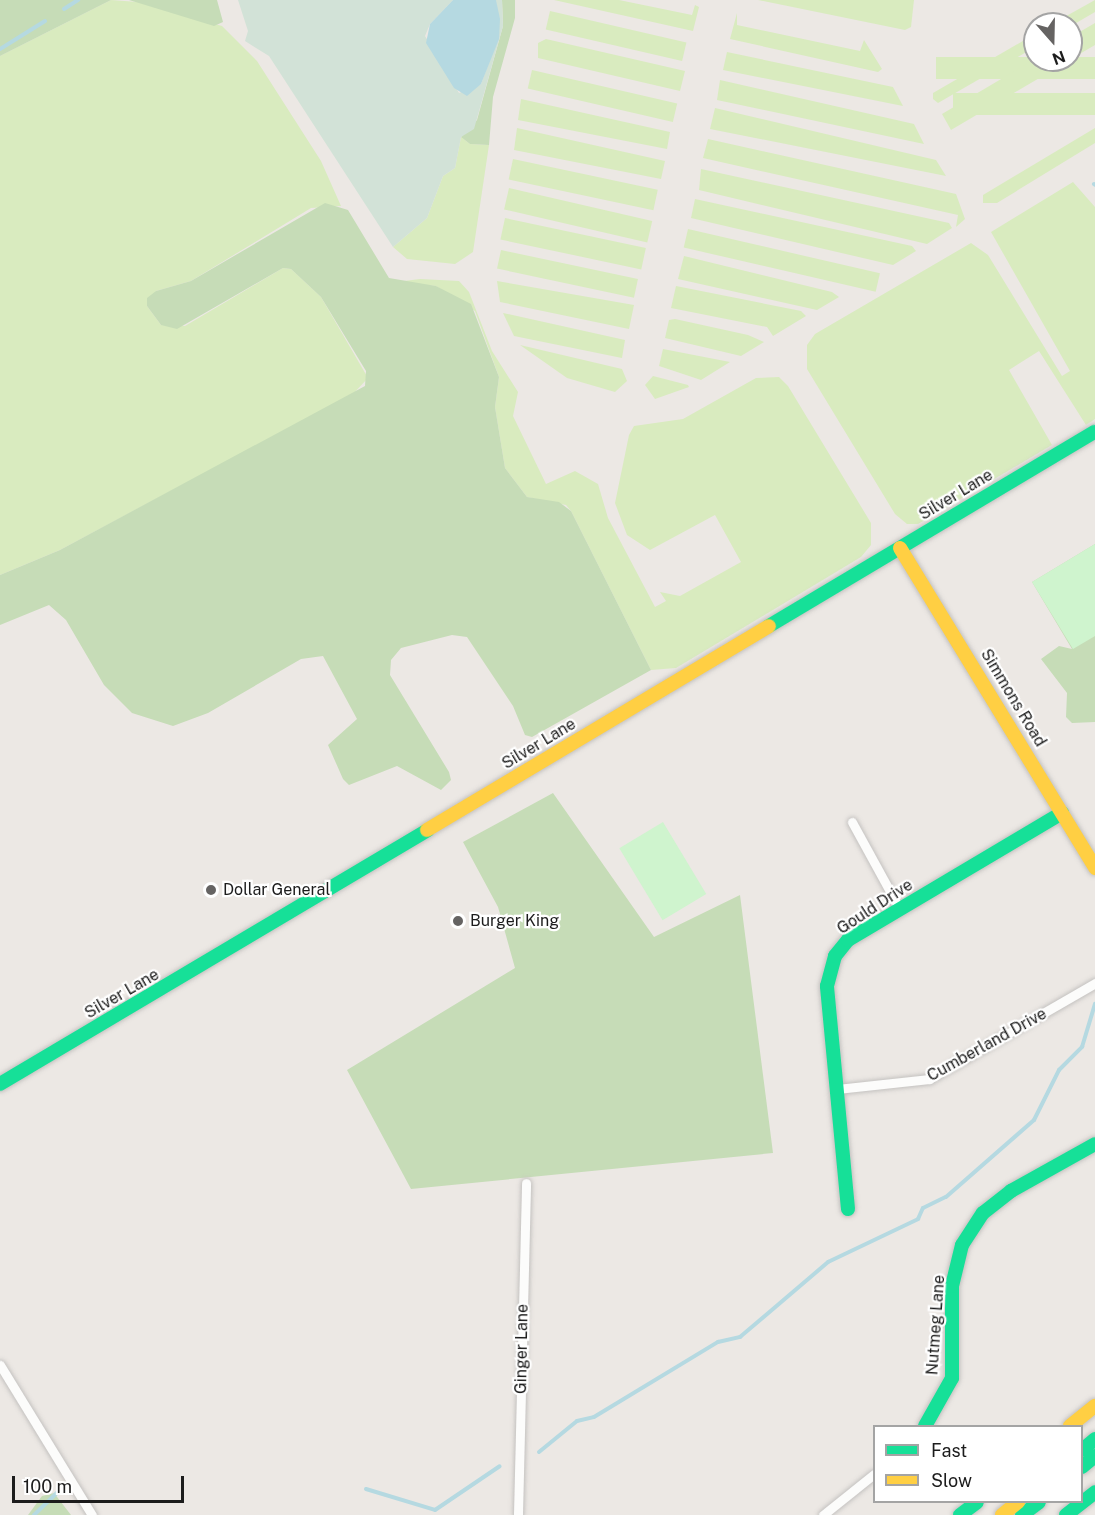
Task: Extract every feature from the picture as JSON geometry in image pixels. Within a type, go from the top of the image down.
[{"type":"main road","name":"Silver Lane","points":[[0,1084],[1095,432]]},
{"type":"main road","name":"Simmons Road","points":[[900,548],[1095,868]]},
{"type":"main road","name":"Gould Drive","points":[[848,1209],[828,973],[848,940],[1062,813]]},
{"type":"main road","name":"Nutmeg Lane","points":[[926,1425],[952,1378],[952,1286],[962,1245],[983,1213],[1095,1144]]},
{"type":"main road","points":[[1071,1425],[1095,1406]]},
{"type":"main road","points":[[1083,1449],[1095,1439]]},
{"type":"main road","points":[[1083,1466],[1095,1456]]},
{"type":"main road","points":[[1083,1501],[1095,1491]]},
{"type":"main road","points":[[960,1515],[976,1503]]},
{"type":"main road","points":[[1002,1515],[1017,1503]]},
{"type":"main road","points":[[1022,1515],[1038,1503]]},
{"type":"main road","points":[[1066,1515],[1080,1503]]},
{"type":"street","points":[[852,822],[899,909]]},
{"type":"street","name":"Cumberland Drive","points":[[837,1089],[929,1079],[1095,983]]},
{"type":"street","name":"Ginger Lane","points":[[519,1515],[526,1183]]},
{"type":"street","points":[[0,1365],[92,1515]]},
{"type":"street","points":[[824,1515],[873,1475]]},
{"type":"green space","points":[[0,0],[111,0],[0,56]]},
{"type":"green space","points":[[111,0],[138,2],[222,26],[257,61],[321,161],[341,206],[311,208],[191,281],[156,291],[147,306],[161,325],[185,326],[283,268],[291,269],[321,297],[368,378],[353,394],[60,550],[0,575],[0,56]]},
{"type":"green space","points":[[129,0],[217,0],[223,22],[214,26]]},
{"type":"green space","points":[[238,0],[453,0],[430,24],[425,36],[459,93],[481,84],[498,39],[496,0],[502,0],[503,26],[474,129],[461,137],[455,168],[443,176],[427,218],[393,247],[269,56],[245,41],[248,31]]},
{"type":"green space","points":[[502,0],[515,0],[515,18],[493,97],[489,145],[470,144],[461,137],[477,120],[503,26]]},
{"type":"green space","points":[[554,0],[619,0],[692,15],[695,5],[699,7],[693,31]]},
{"type":"green space","points":[[758,0],[914,0],[911,27],[905,30]]},
{"type":"green space","points":[[1095,0],[1095,12],[1083,19],[1083,12],[1074,12]]},
{"type":"green space","points":[[550,11],[686,42],[682,61],[546,30]]},
{"type":"green space","points":[[737,13],[737,25],[860,51],[864,40],[882,69],[878,72],[730,39]]},
{"type":"green space","points":[[1095,23],[1095,45],[1083,52],[1083,30]]},
{"type":"green space","points":[[546,39],[685,71],[680,91],[538,58],[538,43]]},
{"type":"green space","points":[[1023,41],[1023,54],[938,103],[933,99],[933,93]]},
{"type":"green space","points":[[727,52],[893,87],[903,106],[723,70]]},
{"type":"green space","points":[[936,57],[1023,57],[1023,72],[1083,72],[1083,57],[1095,57],[1095,79],[936,79]]},
{"type":"green space","points":[[1023,66],[1023,72],[1050,72],[951,130],[942,114]]},
{"type":"green space","points":[[532,70],[677,104],[673,122],[528,89]]},
{"type":"green space","points":[[720,80],[914,124],[924,144],[717,100]]},
{"type":"green space","points":[[953,93],[1095,93],[1095,115],[953,115]]},
{"type":"green space","points":[[521,99],[670,132],[667,149],[518,120]]},
{"type":"green space","points":[[715,108],[936,160],[946,176],[710,129]]},
{"type":"green space","points":[[517,128],[665,161],[661,179],[514,150]]},
{"type":"green space","points":[[1095,128],[1095,143],[997,203],[983,203],[983,195]]},
{"type":"green space","points":[[461,137],[470,144],[489,145],[473,252],[455,264],[407,259],[393,247],[427,218],[443,176],[455,168]]},
{"type":"green space","points":[[708,139],[956,194],[965,219],[956,227],[958,215],[703,158]]},
{"type":"green space","points":[[513,159],[658,190],[653,210],[509,180]]},
{"type":"green space","points":[[701,169],[949,223],[952,228],[927,244],[699,190]]},
{"type":"green space","points":[[1073,182],[1095,207],[1095,419],[1086,425],[1039,351],[1009,370],[1052,445],[918,524],[907,524],[895,514],[807,369],[807,345],[815,334],[971,243],[988,255],[1062,376],[1070,371],[991,232]]},
{"type":"green space","points":[[509,188],[652,221],[647,243],[504,209]]},
{"type":"green space","points":[[695,199],[912,246],[916,251],[893,265],[691,218]]},
{"type":"green space","points":[[325,203],[348,210],[389,278],[436,286],[471,304],[499,377],[495,407],[505,468],[527,497],[559,502],[571,511],[651,670],[532,737],[525,735],[513,706],[467,637],[452,635],[401,648],[391,660],[390,675],[449,772],[451,780],[441,790],[397,766],[349,785],[343,779],[328,745],[357,719],[323,656],[301,659],[208,713],[173,726],[132,713],[104,685],[66,620],[49,605],[0,625],[0,575],[60,550],[365,386],[366,371],[321,297],[291,269],[283,268],[177,329],[161,325],[147,306],[147,298],[156,291],[191,281]]},
{"type":"green space","points":[[505,218],[646,248],[641,269],[500,240]]},
{"type":"green space","points":[[688,229],[880,273],[876,292],[684,248]]},
{"type":"green space","points":[[501,250],[638,279],[634,298],[497,269]]},
{"type":"green space","points":[[684,256],[832,292],[839,297],[817,310],[678,279]]},
{"type":"green space","points":[[420,279],[459,281],[469,292],[492,351],[518,392],[513,416],[546,484],[575,471],[598,484],[608,518],[655,607],[666,601],[660,592],[680,596],[741,562],[715,515],[650,550],[627,535],[615,503],[629,435],[634,426],[683,419],[756,378],[779,377],[788,386],[871,523],[871,545],[861,557],[676,668],[651,670],[571,511],[566,505],[527,497],[505,468],[495,407],[499,377],[475,311],[436,286],[396,282]]},
{"type":"green space","points":[[497,281],[634,305],[629,329],[500,302]]},
{"type":"green space","points":[[676,286],[801,311],[806,316],[773,336],[767,327],[671,308]]},
{"type":"green space","points":[[503,313],[625,340],[622,358],[514,336]]},
{"type":"green space","points":[[675,319],[748,335],[764,342],[741,356],[665,338],[669,320]]},
{"type":"green space","points":[[520,345],[622,369],[627,381],[615,392],[567,378]]},
{"type":"green space","points":[[663,349],[730,362],[701,380],[659,366]]},
{"type":"green space","points":[[653,376],[689,387],[655,399],[645,385]]},
{"type":"green space","points":[[1095,544],[1095,722],[1072,723],[1066,717],[1067,693],[1041,659],[1059,646],[1072,649],[1032,582]]},
{"type":"green space","points":[[1095,544],[1095,636],[1073,649],[1032,582]]},
{"type":"green space","points":[[553,793],[654,937],[740,895],[773,1153],[411,1189],[347,1070],[515,968],[498,907],[463,842]]},
{"type":"green space","points":[[663,822],[706,894],[663,920],[619,848]]},
{"type":"green space","points":[[54,1493],[71,1515],[28,1515],[42,1496]]},
{"type":"water","points":[[453,0],[496,0],[500,19],[499,39],[481,84],[467,96],[454,88],[426,43],[430,24]]},
{"type":"waterway","points":[[64,9],[78,0]]},
{"type":"waterway","points":[[0,49],[45,21]]},
{"type":"waterway","points":[[539,1452],[577,1421],[594,1417],[718,1342],[740,1337],[828,1262],[918,1219],[923,1208],[946,1197],[1034,1120],[1059,1070],[1082,1047],[1095,1004]]},
{"type":"waterway","points":[[366,1489],[435,1510],[500,1466]]},
{"type":"waterway","points":[[34,1515],[61,1489]]},
{"type":"traffic: fast","points":[[769,626],[1095,432]]},
{"type":"traffic: fast","points":[[848,1209],[827,986],[835,956],[848,940],[1062,813]]},
{"type":"traffic: fast","points":[[0,1084],[427,830]]},
{"type":"traffic: fast","points":[[926,1425],[952,1378],[952,1286],[962,1245],[983,1213],[1011,1191],[1095,1144]]},
{"type":"traffic: fast","points":[[1083,1449],[1095,1439]]},
{"type":"traffic: fast","points":[[1083,1466],[1095,1456]]},
{"type":"traffic: fast","points":[[1083,1502],[1095,1492]]},
{"type":"traffic: fast","points":[[960,1515],[976,1503]]},
{"type":"traffic: fast","points":[[1022,1515],[1038,1503]]},
{"type":"traffic: fast","points":[[1066,1515],[1081,1503]]},
{"type":"traffic: slow","points":[[900,548],[1095,868]]},
{"type":"traffic: slow","points":[[427,830],[769,626]]},
{"type":"traffic: slow","points":[[1071,1425],[1095,1406]]},
{"type":"traffic: slow","points":[[1002,1515],[1017,1503]]},
{"type":"place","name":"Dollar General","points":[[211,890]]},
{"type":"place","name":"Burger King","points":[[458,921]]}]
